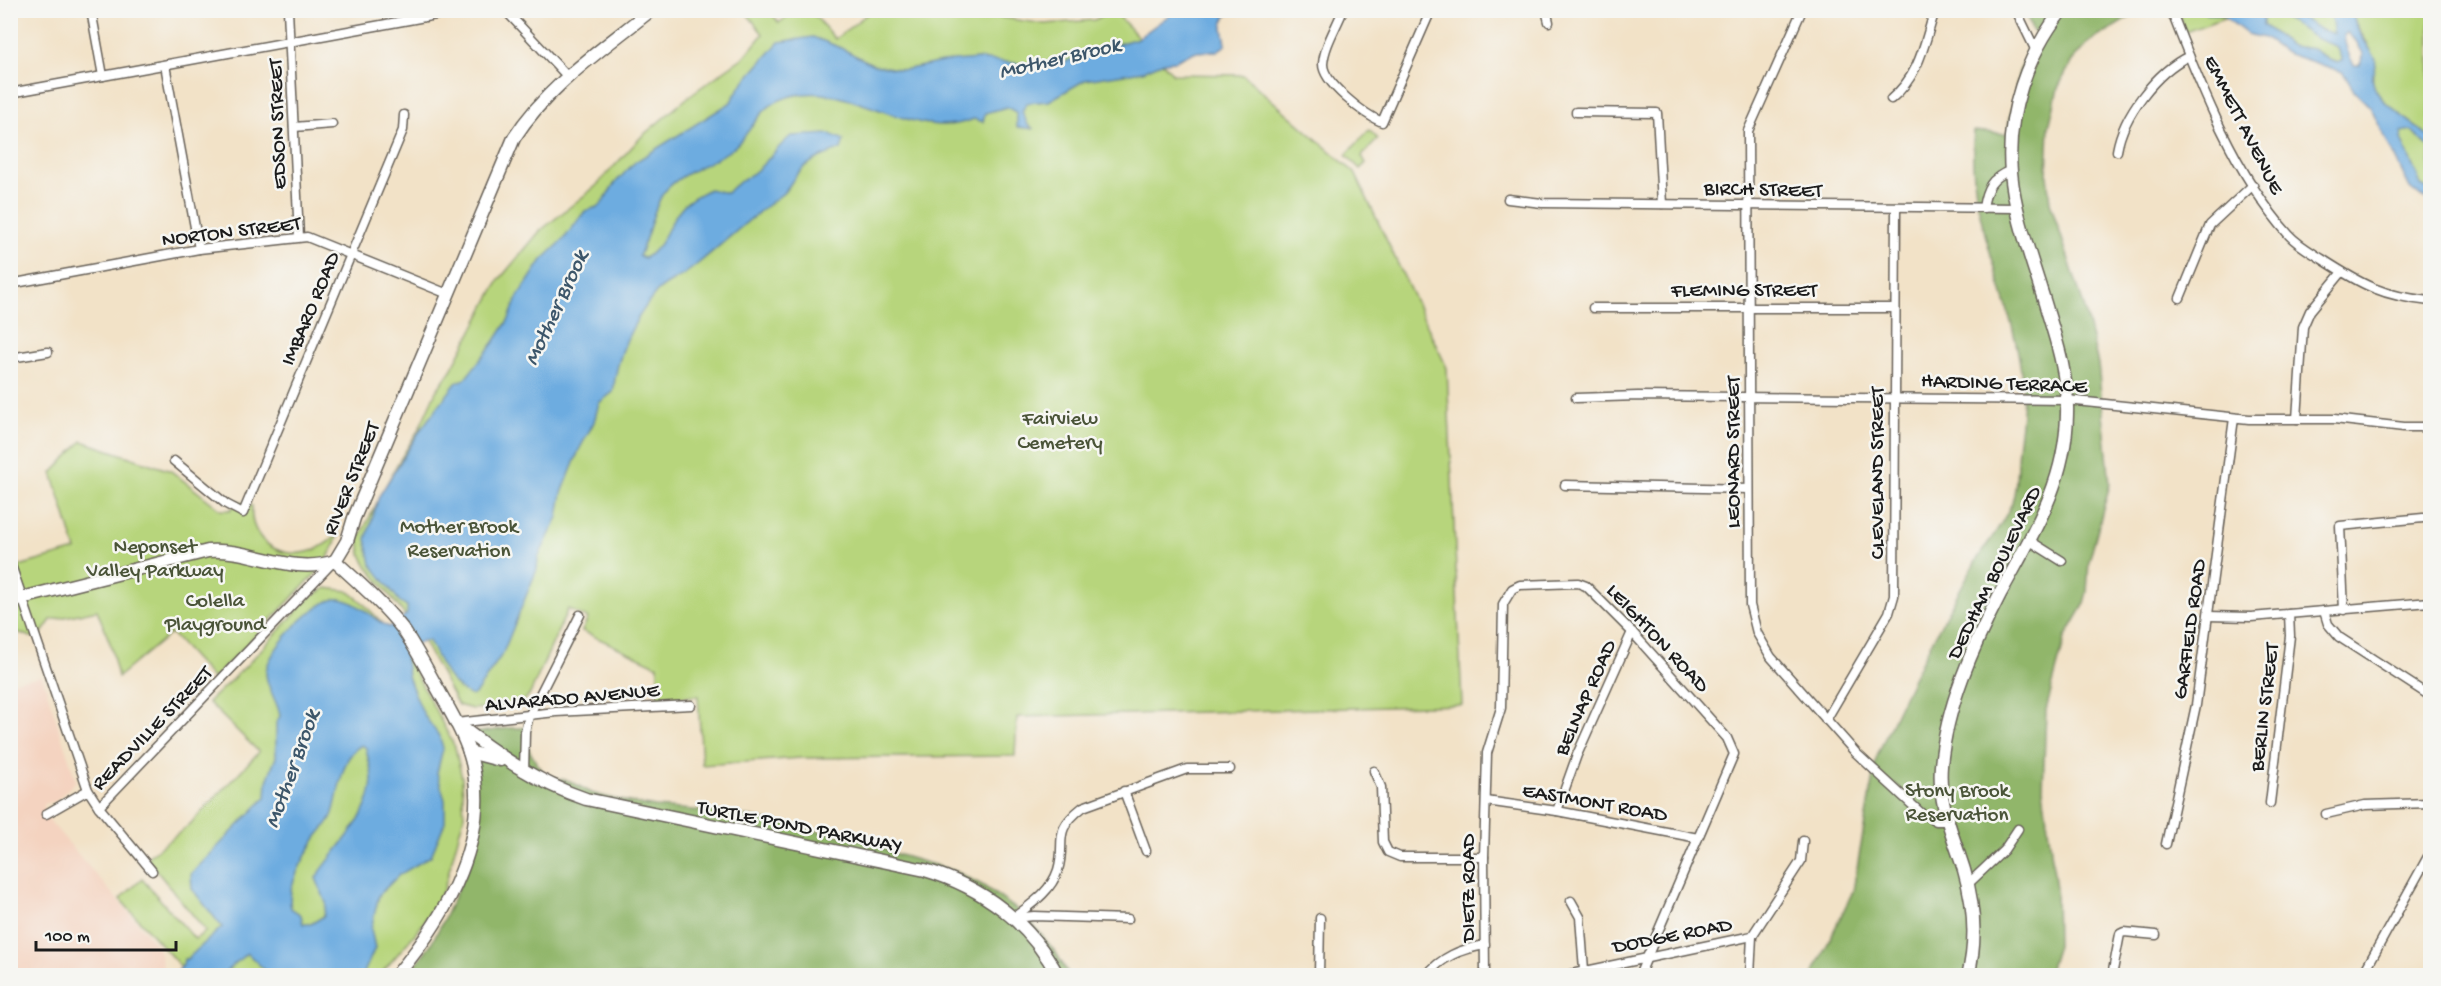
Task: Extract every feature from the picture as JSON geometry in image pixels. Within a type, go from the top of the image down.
[{"type":"main road","name":"RIVER STREET","points":[[396,975],[436,924],[462,869],[475,810],[475,783],[469,752],[456,723],[416,651],[393,618],[335,561],[347,541],[354,518],[514,138],[541,102],[568,77],[651,10]]},
{"type":"main road","name":"DEDHAM BOULEVARD","points":[[1968,975],[1974,948],[1968,884],[1947,821],[1940,780],[1949,723],[1979,637],[2048,506],[2061,467],[2067,428],[2067,400],[2060,354],[2018,208],[2010,170],[2018,103],[2024,77],[2036,51],[2061,12]]},
{"type":"main road","points":[[17,599],[208,551],[231,552],[301,566],[335,561]]},
{"type":"main road","name":"TURTLE POND PARKWAY","points":[[456,723],[504,761],[571,794],[619,808],[932,872],[986,896],[1013,918],[1044,951],[1058,975]]},
{"type":"main road","name":"TURTLE POND PARKWAY","points":[[469,752],[504,761]]},
{"type":"street","points":[[91,10],[103,76]]},
{"type":"street","name":"EDSON STREET","points":[[288,10],[299,237]]},
{"type":"street","points":[[393,10],[395,22]]},
{"type":"street","points":[[10,93],[463,10]]},
{"type":"street","points":[[505,10],[568,77]]},
{"type":"street","points":[[1343,10],[1324,57],[1325,72],[1358,108],[1382,122],[1431,10]]},
{"type":"street","points":[[1546,10],[1549,22]]},
{"type":"street","name":"LEONARD STREET","points":[[1802,10],[1768,89],[1750,123],[1749,592],[1755,626],[1770,657],[1856,753],[1908,802],[1929,818],[1947,821]]},
{"type":"street","points":[[1891,99],[1907,86],[1915,73],[1935,10]]},
{"type":"street","points":[[2016,10],[2036,51]]},
{"type":"street","points":[[2023,10],[2061,12]]},
{"type":"street","name":"EMMETT AVENUE","points":[[2171,10],[2189,56],[2253,185],[2289,236],[2342,272],[2387,295],[2430,301]]},
{"type":"street","points":[[2117,151],[2121,134],[2139,100],[2174,64],[2189,56]]},
{"type":"street","points":[[165,65],[199,249]]},
{"type":"street","points":[[1576,112],[1657,113],[1662,204]]},
{"type":"street","name":"IMBARO ROAD","points":[[174,461],[218,498],[243,513],[403,130],[404,115]]},
{"type":"street","points":[[294,127],[332,124]]},
{"type":"street","points":[[1983,208],[1989,183],[1998,175],[2010,170]]},
{"type":"street","points":[[2180,298],[2210,225],[2253,185]]},
{"type":"street","name":"BIRCH STREET","points":[[1508,199],[1542,203],[2018,208]]},
{"type":"street","name":"CLEVELAND STREET","points":[[1826,720],[1892,604],[1896,207]]},
{"type":"street","name":"NORTON STREET","points":[[10,284],[199,249],[299,237],[316,239],[447,294]]},
{"type":"street","points":[[2297,419],[2303,327],[2310,311],[2342,272]]},
{"type":"street","name":"FLEMING STREET","points":[[1593,308],[1750,306],[1895,308]]},
{"type":"street","points":[[10,358],[48,352]]},
{"type":"street","name":"HARDING TERRACE","points":[[1576,398],[1750,396],[2067,400],[2234,418],[2334,419],[2404,427],[2430,427]]},
{"type":"street","name":"GARFIELD ROAD","points":[[2166,844],[2192,726],[2234,418]]},
{"type":"street","points":[[1565,485],[1749,489]]},
{"type":"street","points":[[2344,610],[2340,526],[2423,518]]},
{"type":"street","points":[[2030,541],[2062,561]]},
{"type":"street","name":"READVILLE STREET","points":[[10,562],[17,599],[88,790],[99,807],[335,561]]},
{"type":"street","name":"LEIGHTON ROAD","points":[[1486,801],[1487,753],[1501,708],[1503,604],[1512,589],[1520,585],[1578,583],[1586,586],[1632,632],[1733,747],[1733,762],[1639,975]]},
{"type":"street","points":[[2208,616],[2289,614],[2430,602]]},
{"type":"street","points":[[2324,611],[2328,624],[2339,637],[2430,696]]},
{"type":"street","name":"BERLIN STREET","points":[[2270,804],[2290,636],[2289,614]]},
{"type":"street","points":[[524,772],[525,732],[529,716],[580,615]]},
{"type":"street","name":"BELNAP ROAD","points":[[1557,811],[1577,755],[1632,632]]},
{"type":"street","name":"ALVARADO AVENUE","points":[[456,723],[691,705]]},
{"type":"street","points":[[1013,918],[1045,893],[1058,869],[1062,833],[1072,815],[1083,807],[1187,769],[1230,769]]},
{"type":"street","points":[[1374,771],[1381,787],[1383,842],[1388,852],[1400,857],[1484,857]]},
{"type":"street","points":[[46,814],[88,790]]},
{"type":"street","points":[[1124,791],[1146,851]]},
{"type":"street","name":"EASTMONT ROAD","points":[[1486,801],[1557,811],[1698,838]]},
{"type":"street","name":"DIETZ ROAD","points":[[1485,975],[1486,801]]},
{"type":"street","points":[[2326,814],[2365,806],[2430,803]]},
{"type":"street","points":[[99,807],[152,871]]},
{"type":"street","points":[[1968,884],[2004,850],[2018,830]]},
{"type":"street","name":"DODGE ROAD","points":[[1562,975],[1752,936],[1801,861],[1803,841]]},
{"type":"street","points":[[2362,975],[2430,853]]},
{"type":"street","points":[[1571,901],[1580,917],[1584,970]]},
{"type":"street","points":[[1013,918],[1034,916],[1128,919]]},
{"type":"street","points":[[1319,975],[1320,918]]},
{"type":"street","points":[[2112,975],[2120,934],[2124,932],[2156,935]]},
{"type":"street","points":[[1750,975],[1752,936]]},
{"type":"street","points":[[1426,975],[1433,967],[1462,949],[1485,945]]},
{"type":"shaded area","points":[[42,676],[76,781],[56,801],[43,804],[48,819],[158,947],[165,975],[11,975],[10,682]]},
{"type":"green space","name":"Fairview Cemetery","points":[[745,11],[770,11],[779,23],[794,11],[811,11],[835,39],[871,11],[981,11],[1004,18],[1045,24],[1094,20],[1114,11],[1173,74],[1243,75],[1355,173],[1447,368],[1462,705],[1017,717],[1015,756],[801,758],[702,765],[698,696],[658,698],[658,666],[582,631],[588,618],[568,609],[530,694],[519,706],[472,709],[458,705],[420,635],[365,563],[359,539],[396,466],[419,429],[436,391],[451,370],[499,280],[540,231],[596,186],[642,136],[693,93],[745,56],[763,34]]},
{"type":"green space","name":"Stony Brook Reservation","points":[[2029,11],[2140,11],[2088,43],[2072,61],[2058,88],[2049,127],[2047,175],[2050,202],[2084,306],[2098,364],[2110,484],[2089,561],[2087,592],[2083,607],[2065,638],[2046,710],[2043,789],[2056,889],[2057,945],[2048,975],[1812,976],[1853,891],[1876,759],[1897,710],[1933,638],[1977,560],[2004,519],[2014,495],[2022,414],[2022,380],[2010,318],[1976,194],[1973,163],[1974,131],[2007,134],[2019,72],[2037,34],[2032,30],[2027,17]]},
{"type":"green space","points":[[2178,11],[2202,11],[2227,17],[2185,32]]},
{"type":"green space","points":[[2291,11],[2330,11],[2335,35],[2319,29]]},
{"type":"green space","points":[[2354,11],[2430,11],[2430,138],[2387,104],[2375,89],[2370,49],[2356,24]]},
{"type":"green space","points":[[2270,12],[2280,14],[2315,38],[2336,46],[2342,60],[2339,63],[2329,60],[2313,49],[2291,46],[2263,25],[2263,14]]},
{"type":"green space","points":[[1369,130],[1378,139],[1362,156],[1366,163],[1360,169],[1346,155]]},
{"type":"green space","points":[[2412,131],[2430,148],[2430,190],[2421,185],[2401,139],[2402,133]]},
{"type":"green space","name":"Neponset Valley Parkway","points":[[82,441],[171,471],[221,510],[230,510],[238,501],[252,506],[252,519],[256,530],[270,546],[281,551],[304,553],[319,548],[339,534],[325,564],[213,679],[171,633],[118,677],[110,643],[97,610],[51,620],[39,637],[31,637],[11,630],[11,559],[15,558],[19,566],[76,550],[52,473]]},
{"type":"green space","name":"Mother Brook Reservation","points":[[326,588],[348,591],[397,638],[455,747],[462,778],[464,816],[444,889],[420,928],[380,975],[188,975],[120,899],[142,879],[195,939],[206,931],[146,858],[188,826],[259,752],[208,702],[245,667],[309,598]]},
{"type":"green space","points":[[510,728],[530,728],[528,748],[546,776],[570,781],[591,793],[655,807],[729,813],[867,841],[893,853],[955,871],[982,885],[1026,916],[1056,953],[1069,975],[407,976],[431,944],[441,925],[470,863],[476,843],[467,734]]},
{"type":"water","name":"Mother Brook Reservation","points":[[1175,11],[1233,11],[1223,22],[1226,45],[1217,51],[1194,52],[1175,61],[1164,62],[1143,71],[1085,80],[1049,101],[1027,103],[1022,111],[1028,125],[1034,129],[1017,127],[1017,113],[1007,107],[985,113],[983,122],[974,119],[949,125],[925,123],[901,117],[829,95],[805,94],[772,104],[732,149],[684,176],[667,189],[658,204],[639,256],[644,258],[657,248],[676,215],[687,202],[709,189],[727,193],[766,162],[791,136],[830,134],[844,140],[841,149],[808,164],[783,193],[690,270],[656,293],[647,304],[622,352],[613,392],[599,403],[594,422],[579,450],[562,493],[558,517],[538,558],[537,569],[503,653],[476,693],[472,696],[464,692],[451,680],[429,641],[422,641],[405,653],[408,676],[414,692],[424,715],[440,737],[443,748],[437,773],[445,800],[445,822],[431,856],[399,875],[379,895],[371,929],[375,948],[363,975],[270,975],[247,953],[222,975],[174,976],[183,965],[184,959],[187,959],[222,927],[192,889],[191,874],[266,797],[267,781],[276,757],[276,723],[280,716],[266,673],[274,652],[307,615],[331,600],[341,599],[355,604],[389,627],[407,614],[407,606],[400,602],[371,564],[366,539],[379,496],[421,429],[456,383],[465,379],[494,342],[509,319],[517,298],[542,260],[563,240],[585,211],[600,206],[615,183],[635,162],[730,103],[742,84],[779,42],[813,37],[874,65],[904,70],[942,62],[978,59],[1052,67],[1090,52],[1138,38]],"holes":[[[362,745],[366,748],[372,779],[366,807],[351,832],[316,878],[326,903],[324,916],[311,924],[303,924],[301,915],[291,908],[293,883],[315,839],[332,816],[341,777],[349,758],[354,750]]]},
{"type":"water","points":[[2202,11],[2291,11],[2319,29],[2334,34],[2330,11],[2354,11],[2358,30],[2376,59],[2373,82],[2376,90],[2389,106],[2430,138],[2430,148],[2412,131],[2402,133],[2401,139],[2421,185],[2430,190],[2430,200],[2421,197],[2410,188],[2370,107],[2354,91],[2343,72],[2286,53],[2264,38],[2247,34],[2221,14],[2207,14]],"holes":[[[2270,12],[2280,15],[2315,38],[2336,46],[2342,60],[2338,63],[2313,49],[2291,46],[2263,25],[2263,14]],[[2347,33],[2356,41],[2363,54],[2360,65],[2354,65],[2349,54],[2344,35]]]},
{"type":"water label","name":"Mother Brook","points":[[1059,56]]},
{"type":"water label","name":"Mother Brook","points":[[554,307]]},
{"type":"water label","name":"Mother Brook","points":[[290,768]]},
{"type":"park label","name":"Colella Playground","points":[[215,611]]}]
